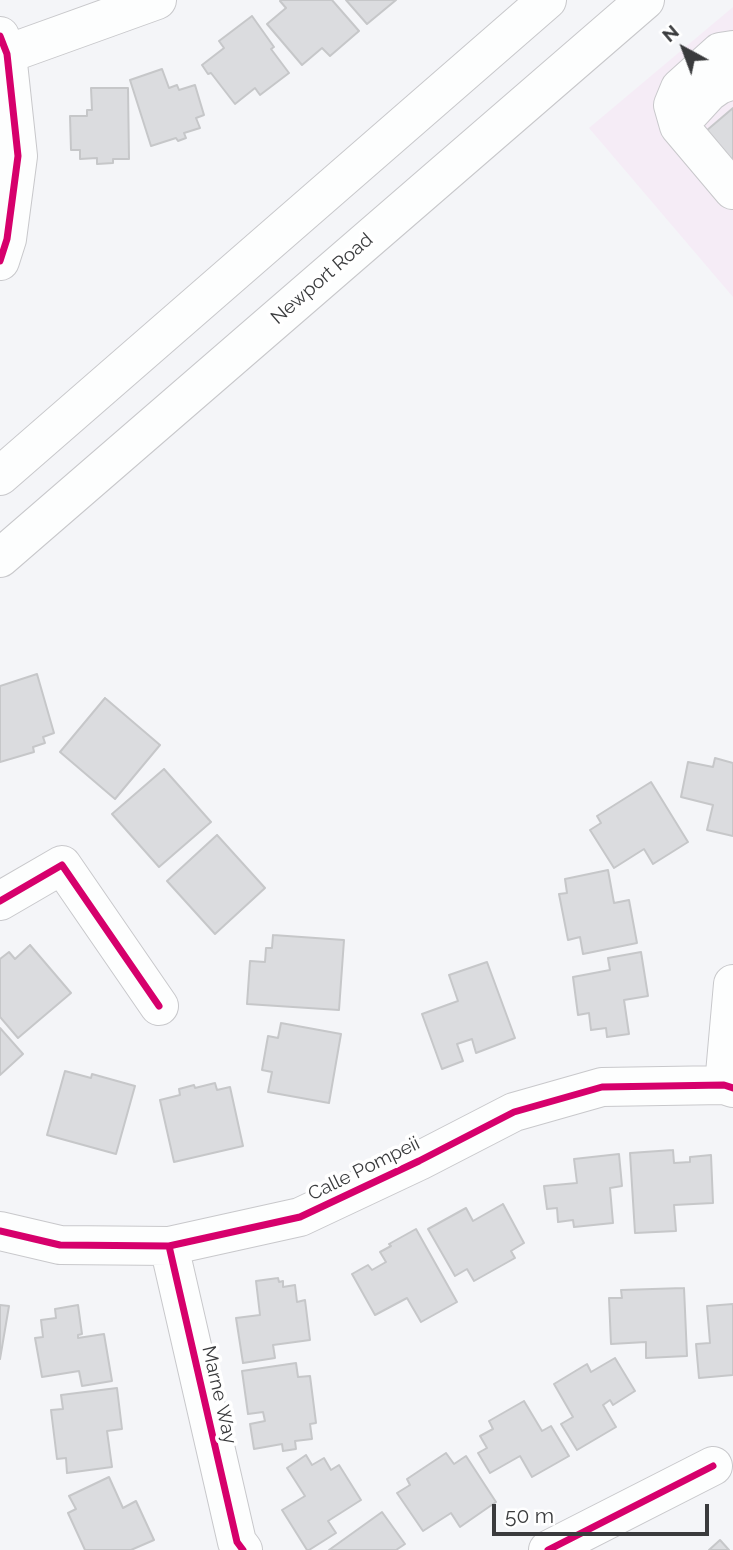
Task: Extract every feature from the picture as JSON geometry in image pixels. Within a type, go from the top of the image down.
[{"type":"street","points":[[0,261],[7,239],[18,156],[4,45],[157,0]]},
{"type":"street","points":[[0,476],[547,0]]},
{"type":"street","name":"Newport Road","points":[[0,558],[645,0]]},
{"type":"street","points":[[733,50],[720,52],[680,88],[673,105],[679,126],[733,190]]},
{"type":"street","points":[[679,126],[709,92],[733,80]]},
{"type":"street","points":[[0,901],[62,865],[159,1006]]},
{"type":"street","points":[[729,1086],[733,984]]},
{"type":"street","name":"Calle Pompeii","points":[[0,1231],[60,1245],[169,1246],[300,1217],[419,1161],[514,1112],[602,1087],[729,1086]]},
{"type":"street","name":"Marne Way","points":[[169,1246],[237,1542],[243,1550]]},
{"type":"street","points":[[548,1550],[713,1466]]},
{"type":"shaded area","points":[[733,7],[733,297],[589,128]]},
{"type":"building","points":[[281,0],[332,0],[359,31],[330,56],[322,48],[302,65],[267,24],[286,8]]},
{"type":"building","points":[[346,0],[396,0],[367,24]]},
{"type":"building","points":[[252,16],[289,73],[260,95],[255,88],[235,104],[202,65],[224,48],[219,41]]},
{"type":"building","points":[[162,69],[169,88],[177,85],[179,90],[195,85],[204,115],[196,118],[200,128],[184,133],[186,138],[178,141],[176,138],[151,146],[130,80]]},
{"type":"building","points":[[91,88],[128,88],[129,159],[113,159],[113,163],[97,164],[97,158],[80,159],[80,150],[71,150],[70,116],[87,116],[87,110],[92,110]]},
{"type":"building","points":[[733,108],[733,177],[699,137]]},
{"type":"building","points":[[37,674],[54,733],[43,737],[45,743],[33,747],[34,752],[0,762],[0,686]]},
{"type":"building","points":[[105,698],[160,745],[115,799],[60,752]]},
{"type":"building","points":[[715,758],[733,763],[733,836],[707,830],[713,805],[681,797],[688,762],[713,767]]},
{"type":"building","points":[[164,769],[211,822],[159,867],[112,814]]},
{"type":"building","points":[[651,782],[688,842],[653,864],[644,849],[614,868],[590,830],[601,823],[597,816]]},
{"type":"building","points":[[217,835],[265,888],[215,934],[167,881]]},
{"type":"building","points":[[608,870],[614,903],[629,900],[637,943],[583,954],[580,937],[568,940],[559,894],[567,893],[565,879]]},
{"type":"building","points":[[273,935],[344,940],[339,1010],[247,1004],[250,961],[265,962],[266,948],[272,948]]},
{"type":"building","points":[[30,945],[71,993],[18,1038],[0,1017],[0,959],[9,952],[15,959]]},
{"type":"building","points":[[641,952],[648,996],[624,1000],[629,1034],[607,1037],[606,1028],[591,1030],[589,1013],[578,1015],[573,977],[610,970],[608,958]]},
{"type":"building","points":[[487,962],[515,1038],[476,1053],[472,1039],[457,1044],[463,1061],[442,1069],[422,1014],[458,1001],[449,975]]},
{"type":"building","points":[[281,1023],[341,1034],[329,1103],[268,1092],[272,1072],[262,1070],[268,1036],[278,1038]]},
{"type":"building","points":[[0,1028],[23,1054],[0,1075]]},
{"type":"building","points":[[65,1071],[91,1078],[92,1074],[135,1086],[116,1154],[47,1135]]},
{"type":"building","points":[[215,1083],[217,1090],[230,1087],[243,1146],[174,1162],[160,1100],[180,1095],[179,1089]]},
{"type":"building","points":[[673,1150],[674,1163],[690,1162],[690,1157],[711,1155],[713,1203],[674,1205],[676,1231],[635,1233],[630,1153]]},
{"type":"building","points":[[619,1154],[622,1186],[610,1188],[613,1223],[574,1227],[573,1220],[558,1222],[557,1208],[547,1209],[544,1186],[577,1183],[574,1159]]},
{"type":"building","points":[[503,1204],[524,1243],[511,1251],[515,1258],[474,1281],[467,1269],[455,1276],[428,1229],[466,1208],[473,1221]]},
{"type":"building","points":[[416,1229],[457,1302],[421,1322],[407,1298],[375,1315],[352,1274],[368,1265],[372,1270],[386,1262],[380,1252]]},
{"type":"building","points":[[278,1278],[279,1282],[283,1281],[283,1287],[295,1285],[297,1302],[305,1300],[310,1340],[273,1345],[275,1358],[243,1363],[236,1318],[260,1315],[256,1281]]},
{"type":"building","points":[[684,1288],[687,1356],[646,1358],[646,1342],[611,1344],[609,1298],[622,1298],[621,1290]]},
{"type":"building","points":[[733,1304],[733,1375],[699,1378],[696,1344],[710,1343],[707,1306]]},
{"type":"building","points":[[0,1305],[9,1306],[0,1359]]},
{"type":"building","points":[[78,1305],[82,1334],[78,1335],[78,1338],[104,1334],[112,1381],[82,1386],[79,1371],[42,1377],[35,1338],[43,1337],[41,1320],[56,1318],[55,1309]]},
{"type":"building","points":[[615,1358],[635,1391],[613,1405],[610,1400],[603,1405],[616,1427],[577,1450],[561,1424],[573,1417],[554,1384],[587,1364],[591,1372]]},
{"type":"building","points":[[296,1363],[298,1377],[310,1376],[316,1423],[310,1424],[312,1439],[295,1441],[296,1449],[283,1451],[282,1444],[254,1449],[250,1424],[265,1421],[263,1412],[248,1414],[242,1371]]},
{"type":"building","points":[[117,1388],[122,1429],[107,1431],[112,1467],[67,1473],[66,1458],[57,1459],[51,1410],[63,1409],[61,1395]]},
{"type":"building","points":[[524,1401],[542,1431],[551,1426],[569,1456],[532,1477],[520,1456],[490,1473],[478,1453],[487,1448],[480,1436],[493,1429],[489,1421]]},
{"type":"building","points":[[446,1453],[454,1464],[466,1456],[496,1502],[460,1527],[451,1513],[423,1531],[397,1493],[410,1485],[407,1479]]},
{"type":"building","points":[[306,1455],[312,1465],[324,1458],[331,1470],[339,1465],[361,1500],[328,1521],[336,1533],[309,1550],[282,1510],[305,1496],[287,1468]]},
{"type":"building","points":[[109,1477],[123,1508],[136,1501],[154,1540],[131,1550],[85,1550],[68,1513],[76,1509],[69,1496]]},
{"type":"building","points":[[382,1512],[405,1544],[396,1550],[329,1550]]},
{"type":"building","points":[[720,1540],[729,1550],[709,1550]]},
{"type":"cycle path","points":[[0,36],[7,54],[18,156],[7,239],[0,261]]},
{"type":"cycle path","points":[[0,901],[62,865],[159,1006]]},
{"type":"cycle path","points":[[0,1231],[60,1245],[169,1246],[300,1217],[419,1161],[514,1112],[602,1087],[724,1085],[733,1088]]},
{"type":"cycle path","points":[[169,1246],[237,1542],[243,1550]]},
{"type":"cycle path","points":[[548,1550],[713,1466]]}]
